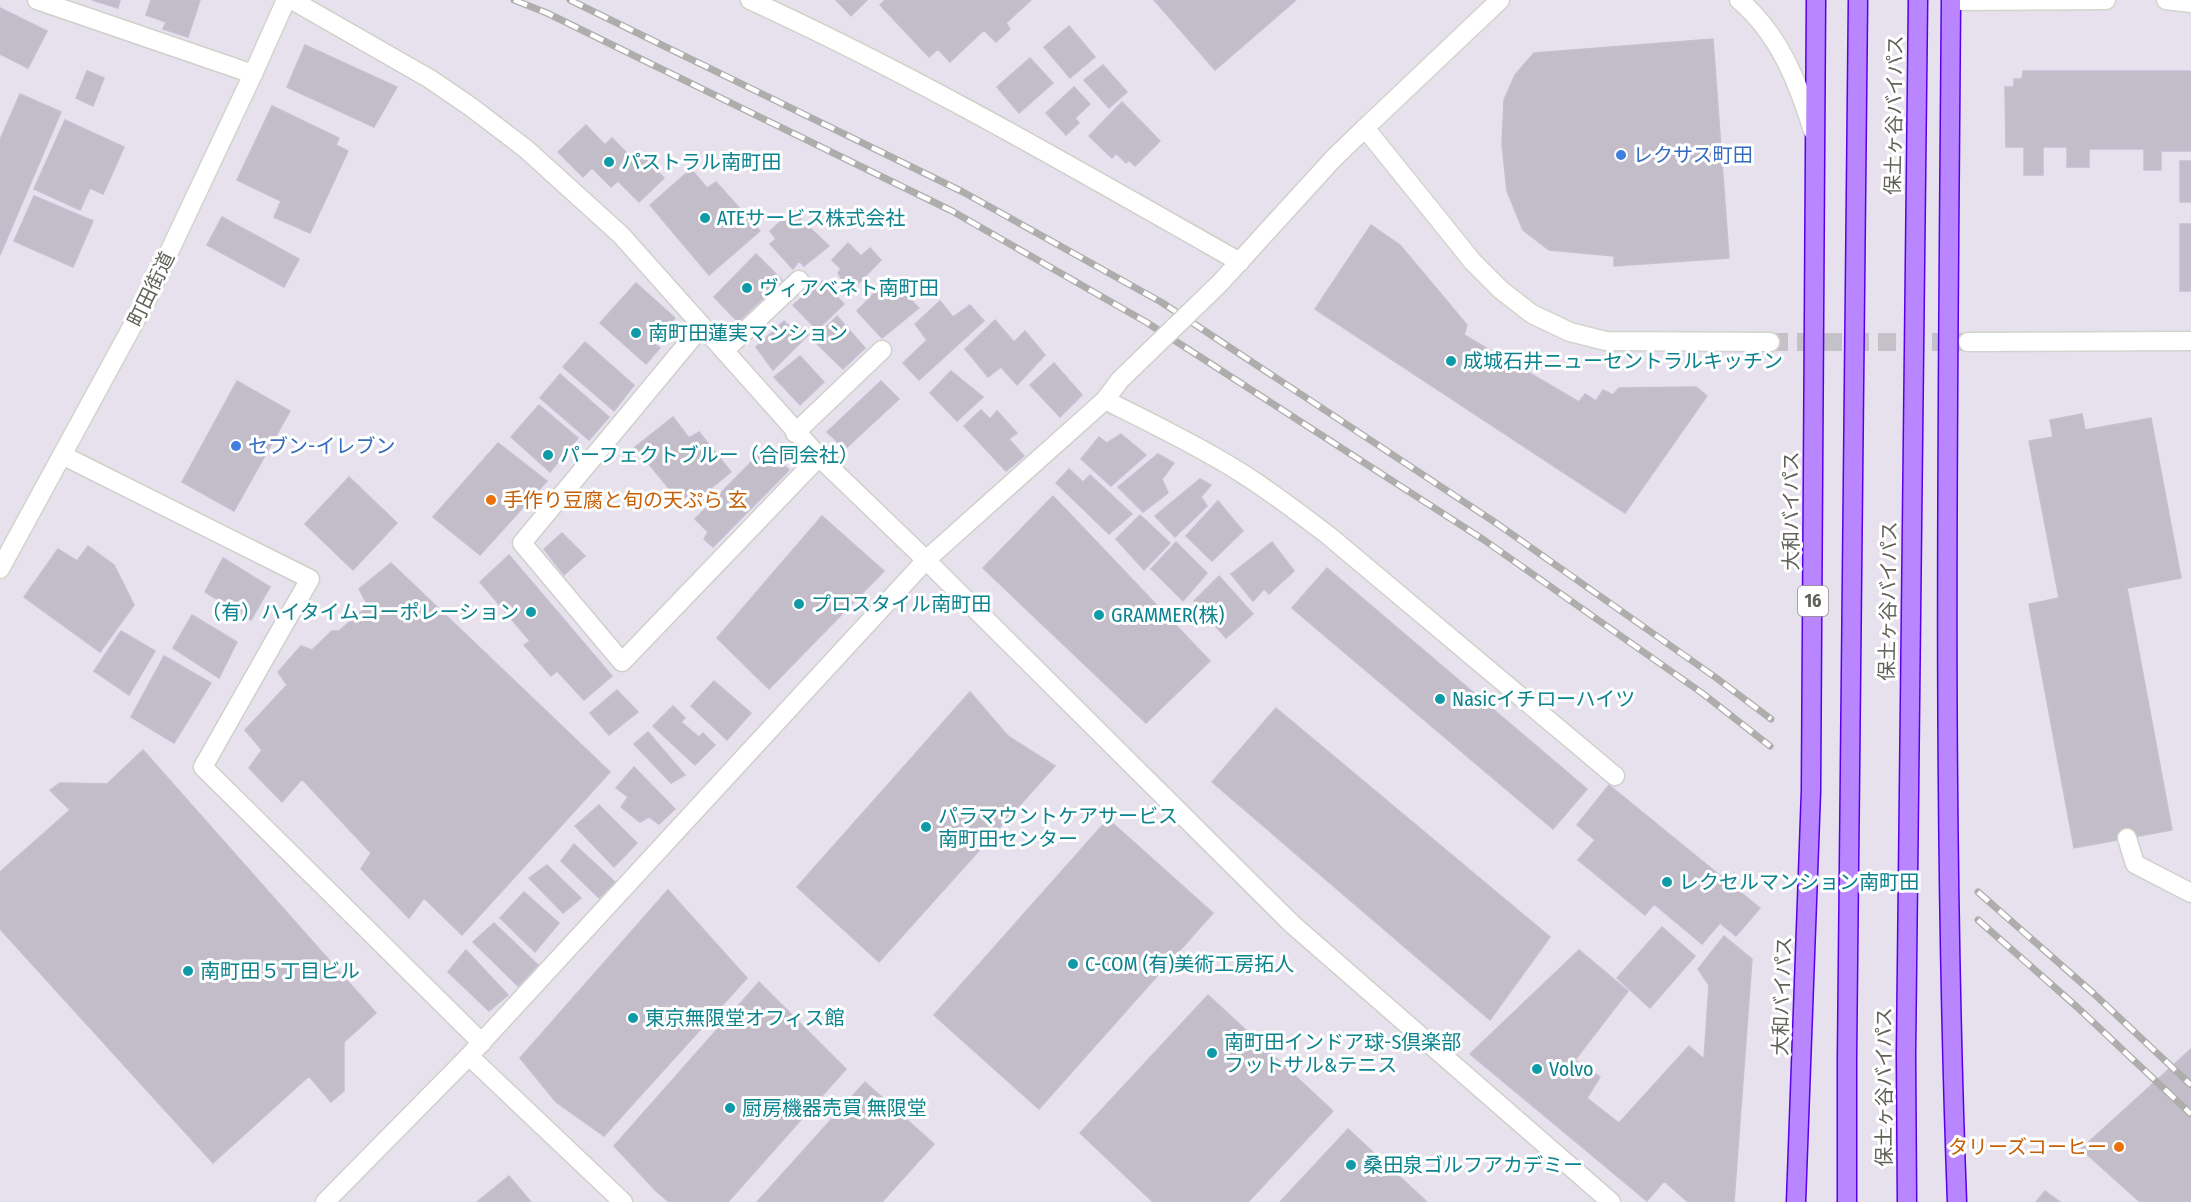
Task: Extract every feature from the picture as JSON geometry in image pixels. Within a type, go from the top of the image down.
[{"type":"highway","name":"大和バイパス","points":[[1796,1202],[1811,791],[1816,0]]},
{"type":"highway","name":"保土ヶ谷バイパス","points":[[1847,1202],[1858,0]]},
{"type":"highway","name":"保土ヶ谷バイパス","points":[[1907,1202],[1906,1042],[1918,0]]},
{"type":"highway","points":[[1951,1],[1946,625],[1957,1202]]},
{"type":"street","points":[[37,0],[253,74]]},
{"type":"street","name":"町田街道","points":[[0,569],[146,301],[253,74],[285,0]]},
{"type":"street","points":[[292,0],[430,79],[471,106],[526,149],[621,235],[795,433],[1292,924],[1611,1202]]},
{"type":"street","points":[[750,0],[856,51],[1012,132],[1240,262]]},
{"type":"street","points":[[325,1202],[476,1050],[926,560],[1105,400],[1120,380],[1240,262],[1333,159],[1500,0]]},
{"type":"street","points":[[1739,0],[1754,13],[1788,62],[1803,96],[1816,139]]},
{"type":"street","points":[[1951,1],[2106,0]]},
{"type":"street","points":[[2166,0],[2191,3]]},
{"type":"street","points":[[1365,128],[1473,262],[1501,290],[1532,314],[1570,332],[1606,341],[1770,342]]},
{"type":"street","points":[[724,351],[799,280]]},
{"type":"street","points":[[702,326],[522,543],[622,662],[819,457]]},
{"type":"street","points":[[1968,342],[2191,341]]},
{"type":"street","points":[[795,433],[882,350]]},
{"type":"street","points":[[1105,400],[1171,432],[1227,464],[1288,504],[1615,776]]},
{"type":"street","points":[[62,455],[310,579],[203,767],[623,1202]]},
{"type":"street","points":[[2127,838],[2135,864],[2191,893]]},
{"type":"building","points":[[92,0],[120,0],[118,8]]},
{"type":"building","points":[[151,0],[200,0],[188,37],[163,29],[166,22],[146,15]]},
{"type":"building","points":[[836,0],[867,0],[851,16]]},
{"type":"building","points":[[885,0],[1031,0],[1006,23],[1010,29],[996,42],[984,30],[950,62],[938,49],[929,57],[880,5]]},
{"type":"building","points":[[1154,0],[1296,0],[1215,70]]},
{"type":"building","points":[[0,8],[47,31],[28,68],[0,54]]},
{"type":"building","points":[[1069,26],[1095,57],[1070,78],[1044,47]]},
{"type":"building","points":[[1713,39],[1729,258],[1614,266],[1614,256],[1549,250],[1523,230],[1507,191],[1502,144],[1504,100],[1515,75],[1534,53]]},
{"type":"building","points":[[305,45],[397,87],[374,127],[287,87]]},
{"type":"building","points":[[1030,58],[1053,83],[1019,113],[997,87]]},
{"type":"building","points":[[1103,65],[1127,92],[1109,108],[1084,80]]},
{"type":"building","points":[[87,71],[104,78],[93,106],[76,98]]},
{"type":"building","points":[[2023,71],[2191,71],[2191,151],[2161,151],[2161,170],[2144,170],[2144,149],[2089,149],[2089,167],[2067,167],[2067,147],[2043,147],[2043,175],[2024,175],[2024,147],[2006,147],[2005,87],[2014,87],[2014,79],[2022,79]]},
{"type":"building","points":[[1074,87],[1090,104],[1075,118],[1079,123],[1066,135],[1046,113]]},
{"type":"building","points":[[20,94],[61,112],[0,255],[0,140]]},
{"type":"building","points":[[1122,102],[1160,141],[1135,166],[1129,160],[1126,163],[1116,153],[1112,158],[1089,136]]},
{"type":"building","points":[[272,106],[339,138],[336,145],[348,151],[310,233],[274,217],[281,201],[237,180]]},
{"type":"building","points":[[65,120],[124,147],[103,194],[90,188],[80,210],[34,189]]},
{"type":"building","name":"パストラル南町田","points":[[586,125],[605,145],[612,138],[630,156],[637,150],[664,178],[639,202],[618,181],[611,187],[592,168],[583,177],[558,152]]},
{"type":"building","points":[[2180,161],[2191,161],[2191,202],[2180,202]]},
{"type":"building","name":"ATEサービス株式会社","points":[[691,169],[707,188],[716,182],[760,231],[709,275],[650,205]]},
{"type":"building","points":[[34,196],[93,221],[73,267],[14,241]]},
{"type":"building","points":[[792,211],[829,246],[804,266],[799,261],[793,269],[770,244],[776,239],[770,231]]},
{"type":"building","points":[[222,217],[299,259],[284,287],[207,245]]},
{"type":"building","points":[[2180,224],[2191,224],[2191,291],[2180,291]]},
{"type":"building","name":"成城石井ニューセントラルキッチン","points":[[1371,225],[1400,245],[1467,325],[1464,335],[1579,402],[1585,394],[1596,401],[1603,390],[1613,395],[1619,388],[1696,387],[1707,396],[1625,513],[1315,309]]},
{"type":"building","points":[[848,243],[861,256],[870,248],[881,260],[857,285],[849,276],[843,281],[838,273],[841,269],[832,260]]},
{"type":"building","name":"ヴィアベネト南町田","points":[[756,254],[782,280],[738,322],[714,297]]},
{"type":"building","points":[[889,278],[919,308],[882,338],[857,311]]},
{"type":"building","points":[[822,281],[844,304],[817,330],[793,305]]},
{"type":"building","name":"南町田蓮実マンション","points":[[636,283],[675,318],[653,343],[660,348],[646,364],[600,323]]},
{"type":"building","points":[[940,301],[953,317],[970,305],[984,321],[919,380],[903,363],[927,340],[915,324]]},
{"type":"building","points":[[837,316],[865,348],[843,369],[813,340]]},
{"type":"building","points":[[995,320],[1014,342],[1025,331],[1045,355],[1017,385],[1001,367],[988,377],[965,349]]},
{"type":"building","points":[[784,321],[793,330],[799,324],[808,335],[773,370],[756,347]]},
{"type":"building","points":[[585,342],[634,385],[614,411],[563,367]]},
{"type":"building","points":[[800,356],[824,382],[800,405],[774,377]]},
{"type":"building","points":[[1054,363],[1082,395],[1060,417],[1030,385]]},
{"type":"building","points":[[951,371],[983,397],[957,421],[930,393]]},
{"type":"building","points":[[560,374],[609,417],[589,440],[540,398]]},
{"type":"building","name":"セブン-イレブン","points":[[237,381],[290,411],[234,511],[182,482]]},
{"type":"building","points":[[881,381],[899,399],[845,449],[827,432]]},
{"type":"building","name":"パーフェクトブルー（合同会社）","points":[[539,405],[578,438],[550,472],[511,437]]},
{"type":"building","points":[[981,410],[990,419],[997,411],[1017,433],[1009,439],[1024,456],[1006,471],[964,426]]},
{"type":"building","points":[[2082,414],[2085,430],[2151,418],[2181,578],[2127,588],[2172,830],[2074,848],[2029,604],[2059,598],[2029,441],[2053,437],[2050,420]]},
{"type":"building","points":[[673,417],[689,438],[699,432],[731,472],[705,493],[697,488],[680,502],[635,447]]},
{"type":"building","points":[[1121,434],[1146,455],[1111,486],[1081,459],[1099,437],[1107,443]]},
{"type":"building","points":[[498,443],[547,481],[480,555],[433,517]]},
{"type":"building","points":[[766,447],[789,470],[713,547],[704,539],[708,532],[695,519]]},
{"type":"building","points":[[1158,454],[1174,463],[1162,479],[1168,493],[1143,512],[1118,487]]},
{"type":"building","points":[[1069,469],[1083,482],[1090,475],[1132,514],[1109,534],[1056,483]]},
{"type":"building","points":[[349,477],[397,523],[353,570],[305,524]]},
{"type":"building","points":[[1200,479],[1211,485],[1201,497],[1207,506],[1175,537],[1155,516]]},
{"type":"building","name":"GRAMMER(株)","points":[[1053,496],[1210,661],[1146,723],[983,568]]},
{"type":"building","points":[[1218,501],[1243,531],[1212,561],[1186,536]]},
{"type":"building","points":[[1140,515],[1170,543],[1144,570],[1116,539]]},
{"type":"building","name":"プロスタイル南町田","points":[[822,516],[884,571],[769,689],[717,638]]},
{"type":"building","points":[[562,533],[585,556],[564,575],[544,549]]},
{"type":"building","points":[[1176,542],[1207,573],[1183,601],[1151,569]]},
{"type":"building","points":[[1272,542],[1294,571],[1269,594],[1264,589],[1253,601],[1231,574]]},
{"type":"building","points":[[88,546],[114,565],[134,605],[100,652],[24,597],[58,549],[77,561]]},
{"type":"building","name":"（有）ハイタイムコーポレーション","points":[[509,555],[612,676],[584,700],[557,671],[551,676],[524,645],[530,641],[480,582]]},
{"type":"building","points":[[223,558],[270,587],[251,620],[205,592]]},
{"type":"building","points":[[391,563],[610,772],[462,935],[424,898],[409,918],[361,869],[371,853],[302,779],[282,802],[249,768],[262,750],[245,730],[287,685],[278,672],[301,646],[312,650],[332,631],[339,631],[368,606],[359,589]]},
{"type":"building","name":"Nasicイチローハイツ","points":[[1327,568],[1587,789],[1553,829],[1292,608]]},
{"type":"building","points":[[1219,576],[1253,614],[1226,638],[1194,601]]},
{"type":"building","points":[[192,615],[237,642],[219,678],[173,648]]},
{"type":"building","points":[[121,631],[155,651],[129,695],[94,671]]},
{"type":"building","points":[[164,656],[211,683],[174,743],[131,717]]},
{"type":"building","points":[[714,681],[751,713],[727,740],[691,706]]},
{"type":"building","points":[[617,690],[638,712],[609,735],[590,713]]},
{"type":"building","name":"パラマウントケアサービス 南町田センター","points":[[970,692],[1008,736],[1055,766],[879,962],[797,887]]},
{"type":"building","points":[[673,706],[685,718],[681,722],[699,737],[703,733],[715,745],[695,765],[653,726]]},
{"type":"building","points":[[1276,708],[1550,937],[1490,1020],[1212,782]]},
{"type":"building","points":[[648,732],[685,775],[671,783],[634,744]]},
{"type":"building","name":"南町田５丁目ビル","points":[[143,750],[376,1013],[344,1042],[344,1091],[331,1102],[309,1076],[213,1163],[0,929],[0,872],[70,810],[50,790],[60,783],[107,784]]},
{"type":"building","points":[[634,767],[675,809],[659,824],[649,817],[640,822],[621,807],[628,797],[616,788]]},
{"type":"building","name":"レクセルマンション南町田","points":[[1609,785],[1760,908],[1736,936],[1720,923],[1702,944],[1654,904],[1645,915],[1578,860],[1595,840],[1577,825]]},
{"type":"building","points":[[599,805],[637,843],[614,867],[575,826]]},
{"type":"building","name":"C-COM (有)美術工房拓人","points":[[1108,819],[1213,913],[1039,1109],[934,1015]]},
{"type":"building","points":[[574,844],[615,882],[599,898],[561,861]]},
{"type":"building","points":[[547,865],[581,898],[563,913],[529,878]]},
{"type":"building","name":"東京無限堂オフィス館","points":[[668,890],[747,978],[604,1136],[556,1102],[520,1058]]},
{"type":"building","points":[[524,892],[559,923],[535,952],[500,918]]},
{"type":"building","points":[[494,923],[538,965],[518,986],[473,942]]},
{"type":"building","points":[[1662,927],[1695,956],[1650,1008],[1617,978]]},
{"type":"building","name":"Volvo","points":[[1724,936],[1752,959],[1734,1202],[1688,1202],[1664,1181],[1647,1201],[1470,1054],[1579,950],[1628,991],[1575,1060],[1600,1077],[1587,1098],[1619,1123],[1689,1046],[1704,1059],[1709,985],[1698,969]]},
{"type":"building","points":[[466,950],[508,995],[489,1011],[448,972]]},
{"type":"building","name":"厨房機器売買 無限堂","points":[[759,982],[846,1069],[728,1202],[669,1202],[614,1146]]},
{"type":"building","name":"南町田インドア球-S倶楽部 フットサル&テニス","points":[[1208,995],[1333,1111],[1248,1202],[1153,1202],[1080,1133]]},
{"type":"building","points":[[2191,1049],[2191,1202],[2140,1202],[2081,1149]]},
{"type":"building","points":[[865,1082],[934,1144],[882,1202],[757,1202]]},
{"type":"building","name":"桑田泉ゴルフアカデミー","points":[[1348,1129],[1427,1202],[1280,1202]]},
{"type":"building","points":[[509,1176],[531,1202],[477,1202]]},
{"type":"building","points":[[2045,1191],[2060,1202],[2036,1202]]},
{"type":"tunnel","points":[[1770,342],[1964,342]]},
{"type":"railway","points":[[514,0],[547,13],[952,211],[1146,322],[1484,540],[1702,693],[1770,746]]},
{"type":"railway","points":[[570,0],[963,192],[1161,302],[1496,523],[1771,719]]},
{"type":"railway","points":[[1978,892],[2093,993],[2191,1085]]},
{"type":"railway","points":[[1978,920],[2077,1007],[2191,1114]]},
{"type":"place","name":"レクサス町田","points":[[1621,155]]},
{"type":"place","name":"パストラル南町田","points":[[609,162]]},
{"type":"place","name":"ATEサービス株式会社","points":[[705,218]]},
{"type":"place","name":"ヴィアベネト南町田","points":[[747,288]]},
{"type":"place","name":"南町田蓮実マンション","points":[[636,333]]},
{"type":"place","name":"成城石井ニューセントラルキッチン","points":[[1451,361]]},
{"type":"place","name":"セブン-イレブン","points":[[236,446]]},
{"type":"place","name":"パーフェクトブルー（合同会社）","points":[[548,455]]},
{"type":"place","name":"手作り豆腐と旬の天ぷら 玄","points":[[491,500]]},
{"type":"place","name":"プロスタイル南町田","points":[[799,604]]},
{"type":"place","name":"（有）ハイタイムコーポレーション","points":[[531,612]]},
{"type":"place","name":"GRAMMER(株)","points":[[1099,615]]},
{"type":"place","name":"Nasicイチローハイツ","points":[[1440,699]]},
{"type":"place","name":"パラマウントケアサービス 南町田センター","points":[[926,827]]},
{"type":"place","name":"レクセルマンション南町田","points":[[1667,882]]},
{"type":"place","name":"C-COM (有)美術工房拓人","points":[[1073,964]]},
{"type":"place","name":"南町田５丁目ビル","points":[[188,971]]},
{"type":"place","name":"東京無限堂オフィス館","points":[[633,1018]]},
{"type":"place","name":"南町田インドア球-S倶楽部 フットサル&テニス","points":[[1212,1053]]},
{"type":"place","name":"Volvo","points":[[1537,1069]]},
{"type":"place","name":"厨房機器売買 無限堂","points":[[730,1108]]},
{"type":"place","name":"タリーズコーヒー","points":[[2119,1147]]},
{"type":"place","name":"桑田泉ゴルフアカデミー","points":[[1351,1165]]}]
